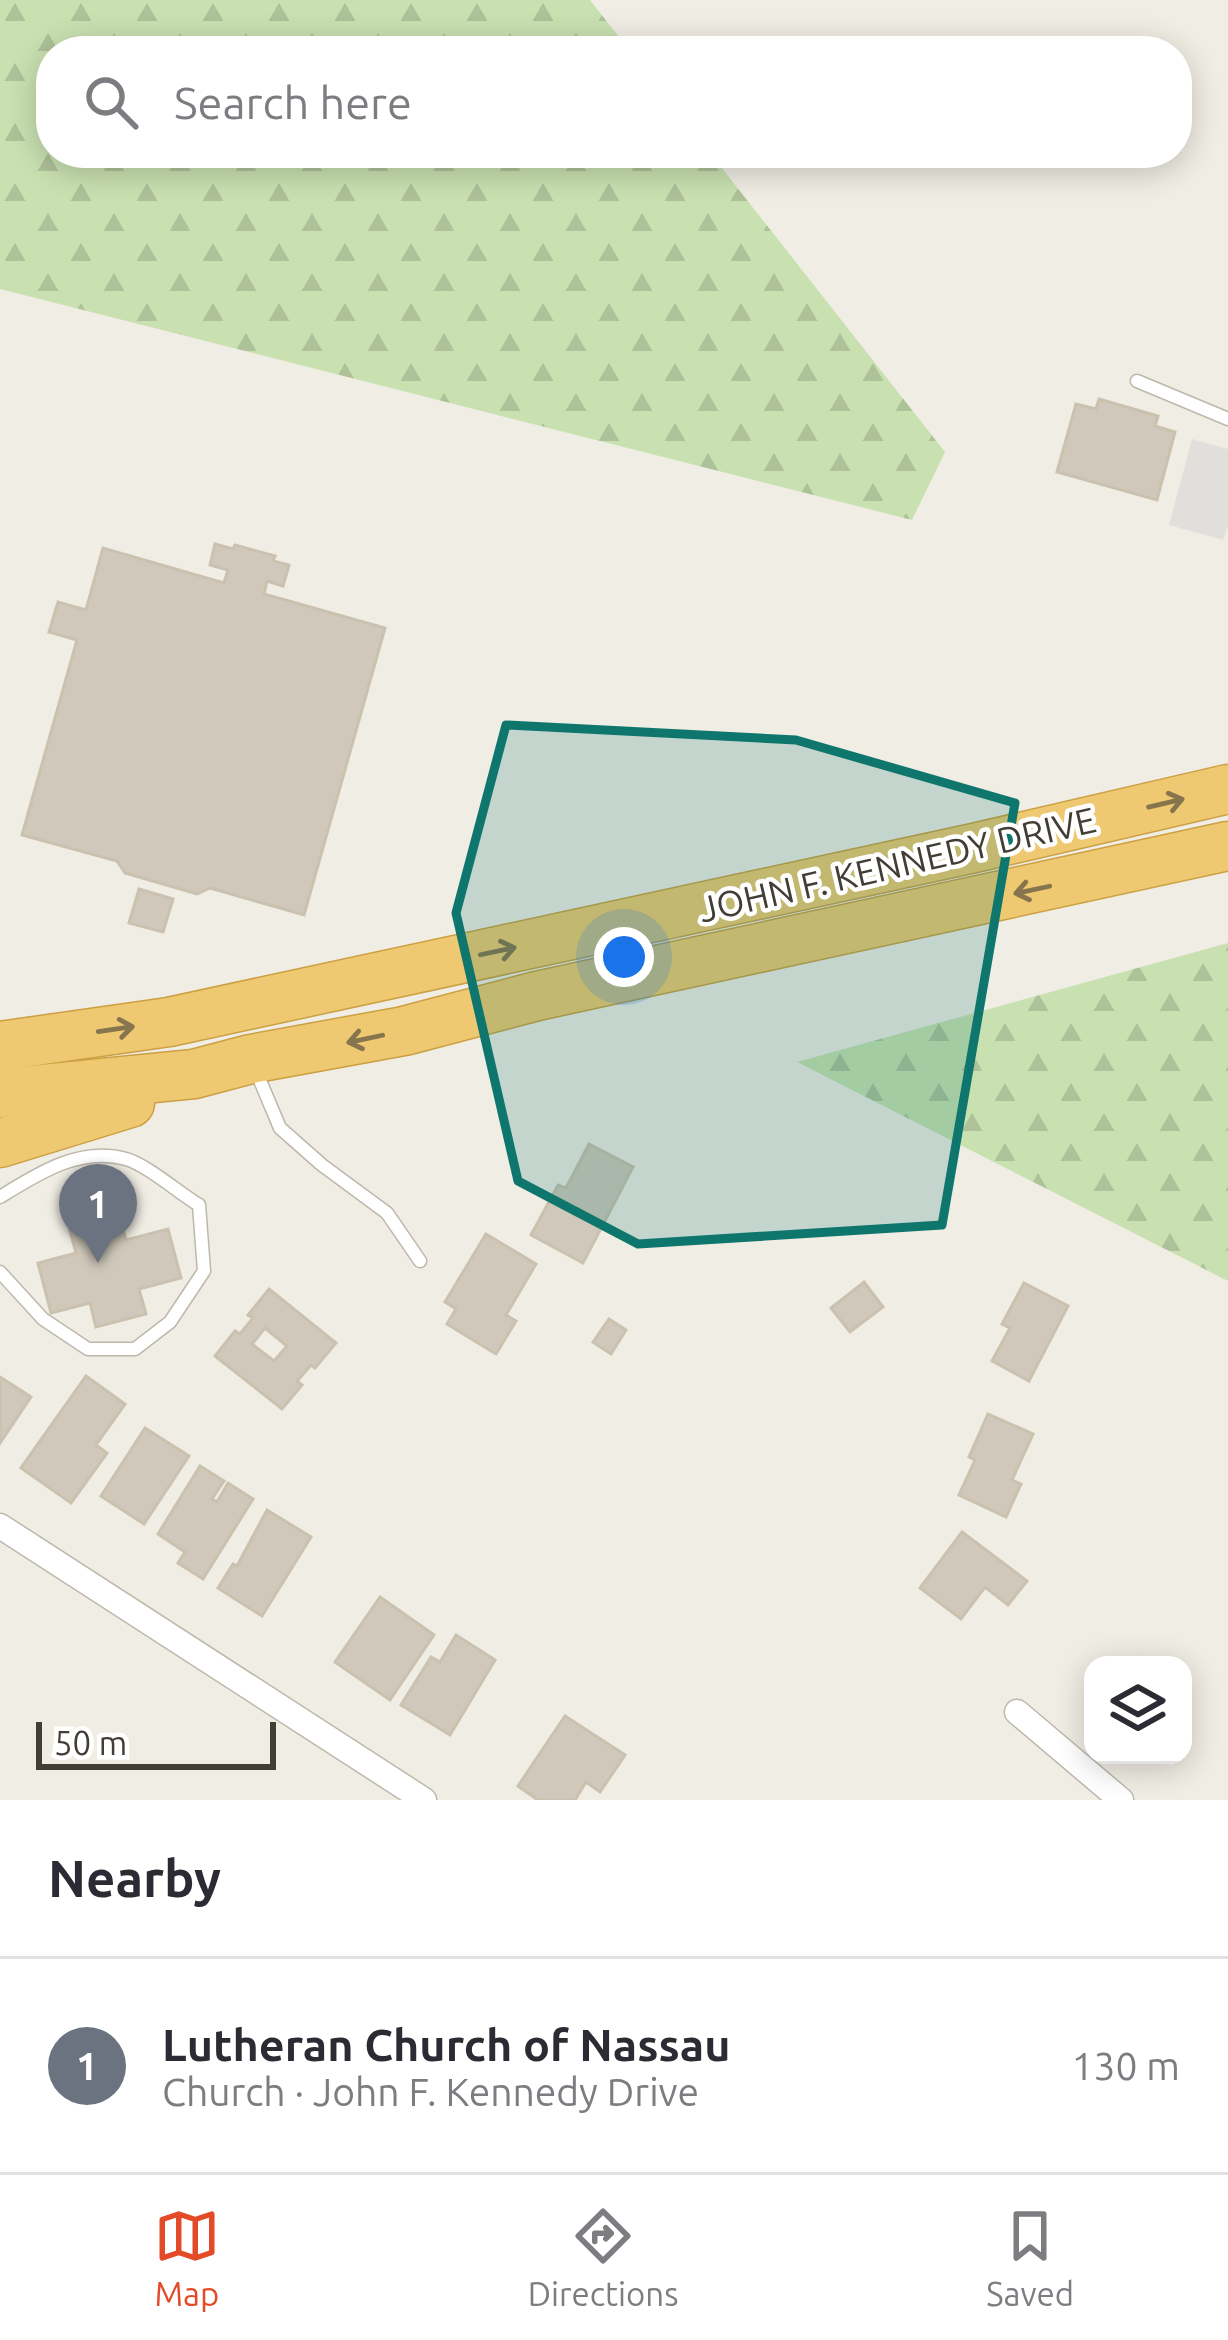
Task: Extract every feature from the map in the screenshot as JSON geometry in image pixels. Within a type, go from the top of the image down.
[{"type":"highway","name":"JOHN F. KENNEDY DRIVE","points":[[0,1046],[192,1017],[951,854],[1228,789]]},
{"type":"highway","name":"JOHN F. KENNEDY DRIVE","points":[[0,1093],[194,1074],[1228,846]]},
{"type":"highway","points":[[0,1143],[136,1102],[194,1074]]},
{"type":"street","points":[[0,1526],[424,1800]]},
{"type":"street","points":[[1017,1712],[1121,1800]]},
{"type":"lane","points":[[1137,381],[1228,419]]},
{"type":"lane","points":[[251,1059],[280,1128],[387,1213],[420,1261]]},
{"type":"lane","points":[[0,1197],[44,1170],[84,1157],[127,1159],[199,1205],[204,1271],[170,1322],[135,1349],[88,1349],[43,1319],[0,1272]]},
{"type":"highlighted area","points":[[506,725],[796,740],[1015,803],[942,1225],[638,1244],[518,1181],[456,913]]},
{"type":"green space","points":[[0,0],[590,0],[618,36],[36,36],[36,168],[722,168],[945,452],[912,520],[0,289]]},
{"type":"green space","points":[[1228,943],[1228,1281],[797,1062]]},
{"type":"shaded area","points":[[1192,439],[1228,449],[1228,525],[1223,540],[1169,525]]},
{"type":"building","points":[[1099,399],[1158,416],[1155,426],[1175,432],[1157,500],[1057,472],[1076,404],[1096,409]]},
{"type":"building","points":[[215,544],[275,556],[273,561],[289,565],[283,586],[267,581],[264,594],[385,628],[304,915],[210,888],[197,894],[125,873],[117,861],[22,835],[77,640],[49,632],[58,602],[86,610],[103,548],[224,583],[228,570],[210,565]]},
{"type":"building","points":[[139,889],[173,899],[163,932],[129,923]]},
{"type":"building","points":[[589,1144],[633,1167],[583,1263],[531,1235],[558,1185],[566,1188]]},
{"type":"building","points":[[112,1191],[126,1240],[168,1229],[181,1278],[139,1289],[146,1314],[96,1327],[90,1303],[51,1313],[38,1263],[76,1253],[63,1205]]},
{"type":"building","points":[[486,1234],[536,1264],[506,1315],[516,1321],[496,1354],[447,1324],[456,1309],[445,1302]]},
{"type":"building","points":[[864,1282],[883,1307],[850,1332],[831,1308]]},
{"type":"building","points":[[1024,1283],[1068,1306],[1029,1381],[992,1361],[1010,1328],[1002,1324]]},
{"type":"building","points":[[269,1289],[336,1343],[297,1381],[302,1385],[282,1409],[215,1356],[253,1318],[248,1315]],"holes":[[[265,1328],[287,1346],[274,1361],[252,1344]]]},
{"type":"building","points":[[609,1319],[626,1330],[611,1354],[593,1342]]},
{"type":"building","points":[[86,1376],[125,1404],[96,1445],[107,1453],[71,1503],[21,1468]]},
{"type":"building","points":[[0,1377],[31,1397],[0,1443]]},
{"type":"building","points":[[988,1414],[1033,1434],[1012,1480],[1021,1484],[1006,1517],[959,1495]]},
{"type":"building","points":[[145,1428],[189,1456],[144,1524],[101,1496]]},
{"type":"building","points":[[200,1466],[224,1481],[212,1499],[217,1502],[228,1483],[253,1499],[203,1579],[178,1563],[185,1552],[158,1534]]},
{"type":"building","points":[[267,1510],[311,1537],[262,1616],[218,1588],[233,1564],[237,1566]]},
{"type":"building","points":[[962,1532],[1027,1581],[1008,1605],[985,1587],[961,1619],[920,1588]]},
{"type":"building","points":[[380,1597],[434,1635],[390,1700],[335,1662]]},
{"type":"building","points":[[456,1635],[495,1660],[450,1735],[401,1705],[431,1657],[440,1662]]},
{"type":"building","points":[[565,1716],[625,1755],[600,1792],[586,1782],[575,1800],[538,1800],[518,1786]]},
{"type":"place","name":"Lutheran Church of Nassau","points":[[98,1263]]}]
